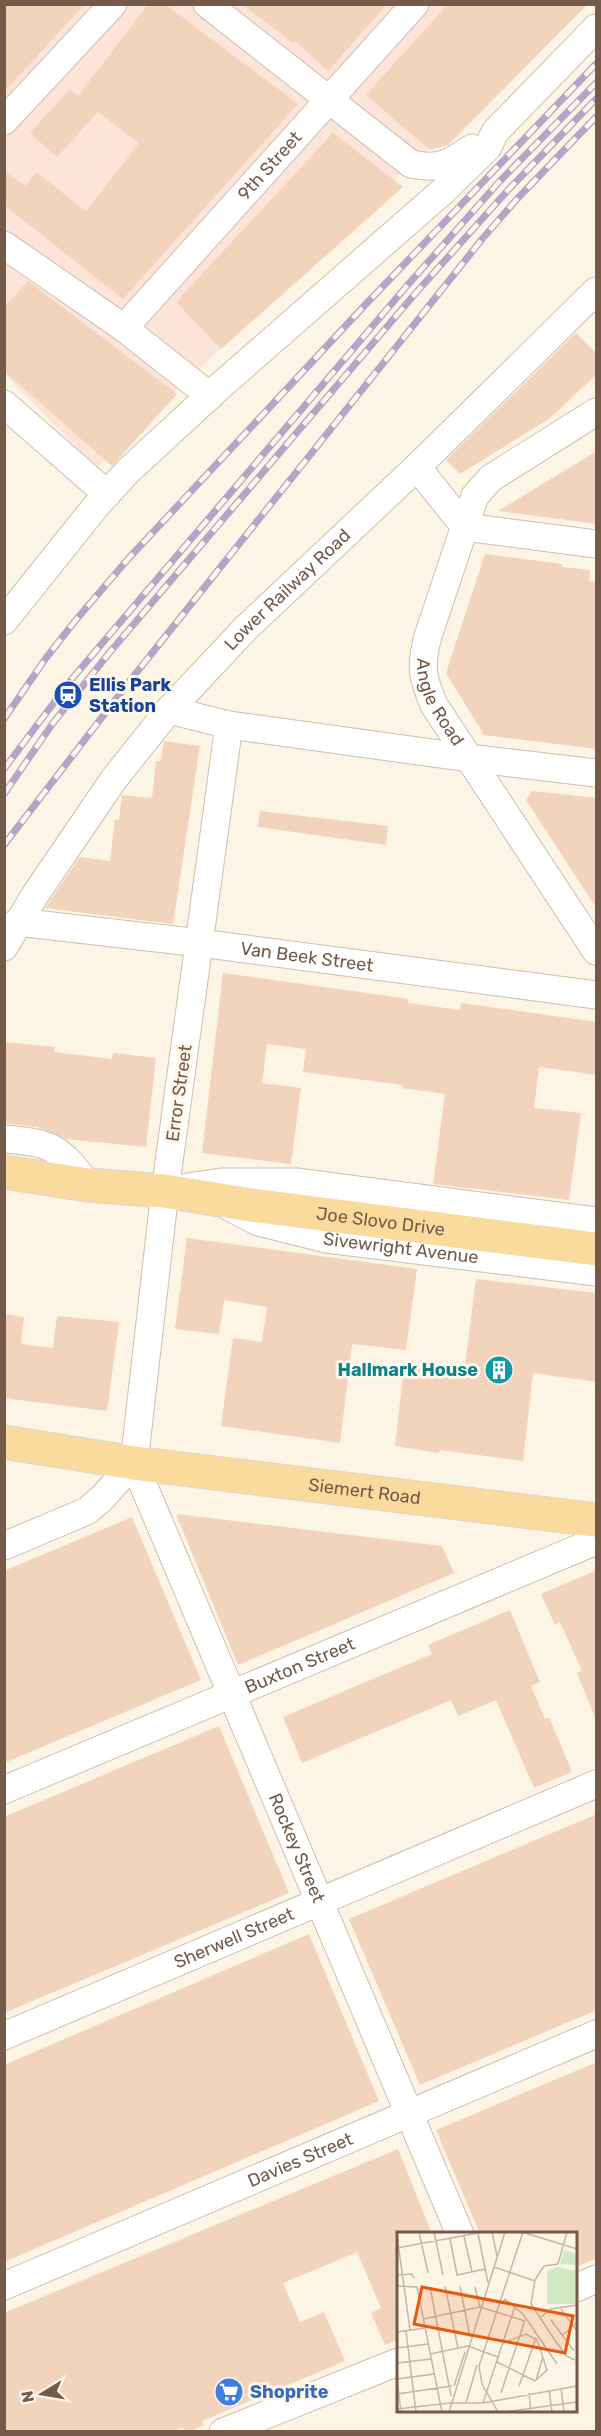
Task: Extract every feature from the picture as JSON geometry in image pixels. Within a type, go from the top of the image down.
[{"type":"main road","points":[[4,1172],[88,1185],[165,1191]]},
{"type":"main road","name":"Joe Slovo Drive","points":[[165,1191],[597,1249]]},
{"type":"main road","points":[[4,1442],[134,1462]]},
{"type":"main road","name":"Siemert Road","points":[[134,1462],[597,1520]]},
{"type":"street","points":[[4,121],[113,4]]},
{"type":"street","points":[[207,4],[327,101],[411,164],[428,168],[448,164],[495,132],[597,28]]},
{"type":"street","name":"9th Street","points":[[124,328],[415,4]]},
{"type":"street","points":[[4,621],[107,494],[214,392],[443,191],[489,147],[495,132]]},
{"type":"street","points":[[214,392],[221,377],[230,367],[411,204],[416,197],[417,181],[411,164]]},
{"type":"street","points":[[4,245],[214,392]]},
{"type":"street","name":"Lower Railway Road","points":[[4,947],[17,922],[114,779],[169,710],[246,628],[417,467],[597,291]]},
{"type":"street","points":[[4,404],[107,494]]},
{"type":"street","name":"Angle Road","points":[[597,412],[491,478],[475,496],[422,657],[422,673],[434,705],[597,951]]},
{"type":"street","points":[[417,467],[465,527],[597,544]]},
{"type":"street","points":[[169,710],[229,725],[597,773]]},
{"type":"street","name":"Error Street","points":[[134,1462],[165,1191],[229,725]]},
{"type":"street","name":"Van Beek Street","points":[[17,922],[200,943],[597,995]]},
{"type":"street","points":[[4,1139],[48,1145],[63,1153],[88,1185]]},
{"type":"street","points":[[165,1191],[221,1182],[296,1182],[597,1221]]},
{"type":"street","name":"Sivewright Avenue","points":[[211,1198],[258,1222],[326,1239],[597,1272]]},
{"type":"street","points":[[4,1546],[87,1511],[102,1498],[134,1462]]},
{"type":"street","name":"Rockey Street","points":[[134,1462],[459,2232]]},
{"type":"street","name":"Buxton Street","points":[[4,1790],[597,1541]]},
{"type":"street","name":"Sherwell Street","points":[[4,2036],[597,1784]]},
{"type":"street","name":"Davies Street","points":[[4,2286],[597,2034]]},
{"type":"street","points":[[577,2288],[597,2279]]},
{"type":"street","points":[[223,2432],[397,2363]]},
{"type":"shaded area","points":[[4,5],[575,5],[97,468],[5,375]]},
{"type":"building","points":[[4,4],[85,4],[4,92]]},
{"type":"building","points":[[148,4],[165,4],[298,104],[123,299],[4,205],[4,171],[25,186],[36,172],[86,211],[139,143],[98,112],[57,157],[30,133],[70,89],[78,96]]},
{"type":"building","points":[[242,4],[387,4],[328,71],[295,41],[293,43]]},
{"type":"building","points":[[448,4],[588,4],[448,145],[430,150],[366,95]]},
{"type":"building","points":[[333,133],[403,187],[221,349],[176,302]]},
{"type":"building","points":[[28,281],[177,394],[112,466],[4,371],[4,307]]},
{"type":"building","points":[[576,333],[597,354],[597,374],[550,418],[460,474],[446,460]]},
{"type":"building","points":[[597,451],[597,524],[498,511]]},
{"type":"building","points":[[485,554],[590,570],[589,581],[597,582],[597,749],[484,735],[446,673]]},
{"type":"building","points":[[164,741],[200,746],[173,924],[45,908],[80,857],[110,861],[115,819],[119,820],[122,795],[152,798],[156,761],[161,761]]},
{"type":"building","points":[[532,791],[597,798],[597,909],[526,800]]},
{"type":"building","points":[[260,811],[388,826],[386,845],[258,827]]},
{"type":"building","points":[[223,973],[409,999],[408,1003],[460,1010],[461,1003],[597,1022],[597,1075],[539,1067],[534,1108],[581,1113],[569,1200],[433,1184],[445,1094],[402,1088],[403,1085],[303,1072],[306,1049],[267,1044],[262,1083],[301,1088],[291,1164],[202,1153]]},
{"type":"building","points":[[4,1042],[55,1047],[54,1052],[112,1059],[113,1053],[156,1058],[146,1147],[66,1139],[38,1127],[4,1123]]},
{"type":"building","points":[[187,1238],[417,1269],[406,1350],[352,1344],[340,1443],[221,1426],[233,1338],[262,1342],[267,1307],[224,1300],[219,1334],[175,1329]]},
{"type":"building","points":[[476,1279],[597,1293],[597,1382],[533,1373],[523,1461],[440,1450],[439,1453],[395,1446],[404,1366],[464,1374]]},
{"type":"building","points":[[4,1314],[24,1317],[21,1344],[53,1348],[57,1316],[119,1322],[107,1411],[4,1398]]},
{"type":"building","points":[[176,1514],[442,1546],[454,1573],[238,1665]]},
{"type":"building","points":[[132,1517],[201,1680],[4,1763],[4,1571]]},
{"type":"building","points":[[597,1570],[596,1720],[577,1673],[582,1671],[560,1622],[555,1625],[541,1594]]},
{"type":"building","points":[[510,1610],[540,1682],[531,1686],[545,1719],[549,1717],[572,1772],[534,1788],[496,1700],[458,1716],[451,1700],[302,1763],[283,1717],[432,1654],[428,1645]]},
{"type":"building","points":[[219,1726],[289,1893],[4,2013],[4,1817]]},
{"type":"building","points":[[597,1814],[597,2010],[420,2085],[349,1919]]},
{"type":"building","points":[[309,1934],[379,2101],[4,2262],[4,2065]]},
{"type":"building","points":[[597,2062],[597,2258],[577,2267],[577,2232],[479,2232],[436,2130]]},
{"type":"building","points":[[398,2149],[431,2232],[397,2232],[397,2340],[385,2345],[371,2313],[381,2308],[357,2252],[283,2283],[300,2322],[324,2312],[345,2361],[202,2421],[204,2425],[189,2432],[185,2432],[183,2427],[172,2432],[4,2432],[4,2313]]},
{"type":"railway","points":[[4,719],[46,658],[128,559],[366,304],[596,64]]},
{"type":"railway","points":[[4,769],[71,680],[405,288],[499,182],[596,83]]},
{"type":"railway","points":[[4,794],[53,723],[110,652],[414,295],[508,190],[596,99]]},
{"type":"railway","points":[[4,845],[129,682],[483,238],[596,117]]},
{"type":"place","name":"Ellis Park Station","points":[[68,695]]},
{"type":"place","name":"Hallmark House","points":[[499,1370]]},
{"type":"place","name":"Shoprite","points":[[229,2392]]}]
